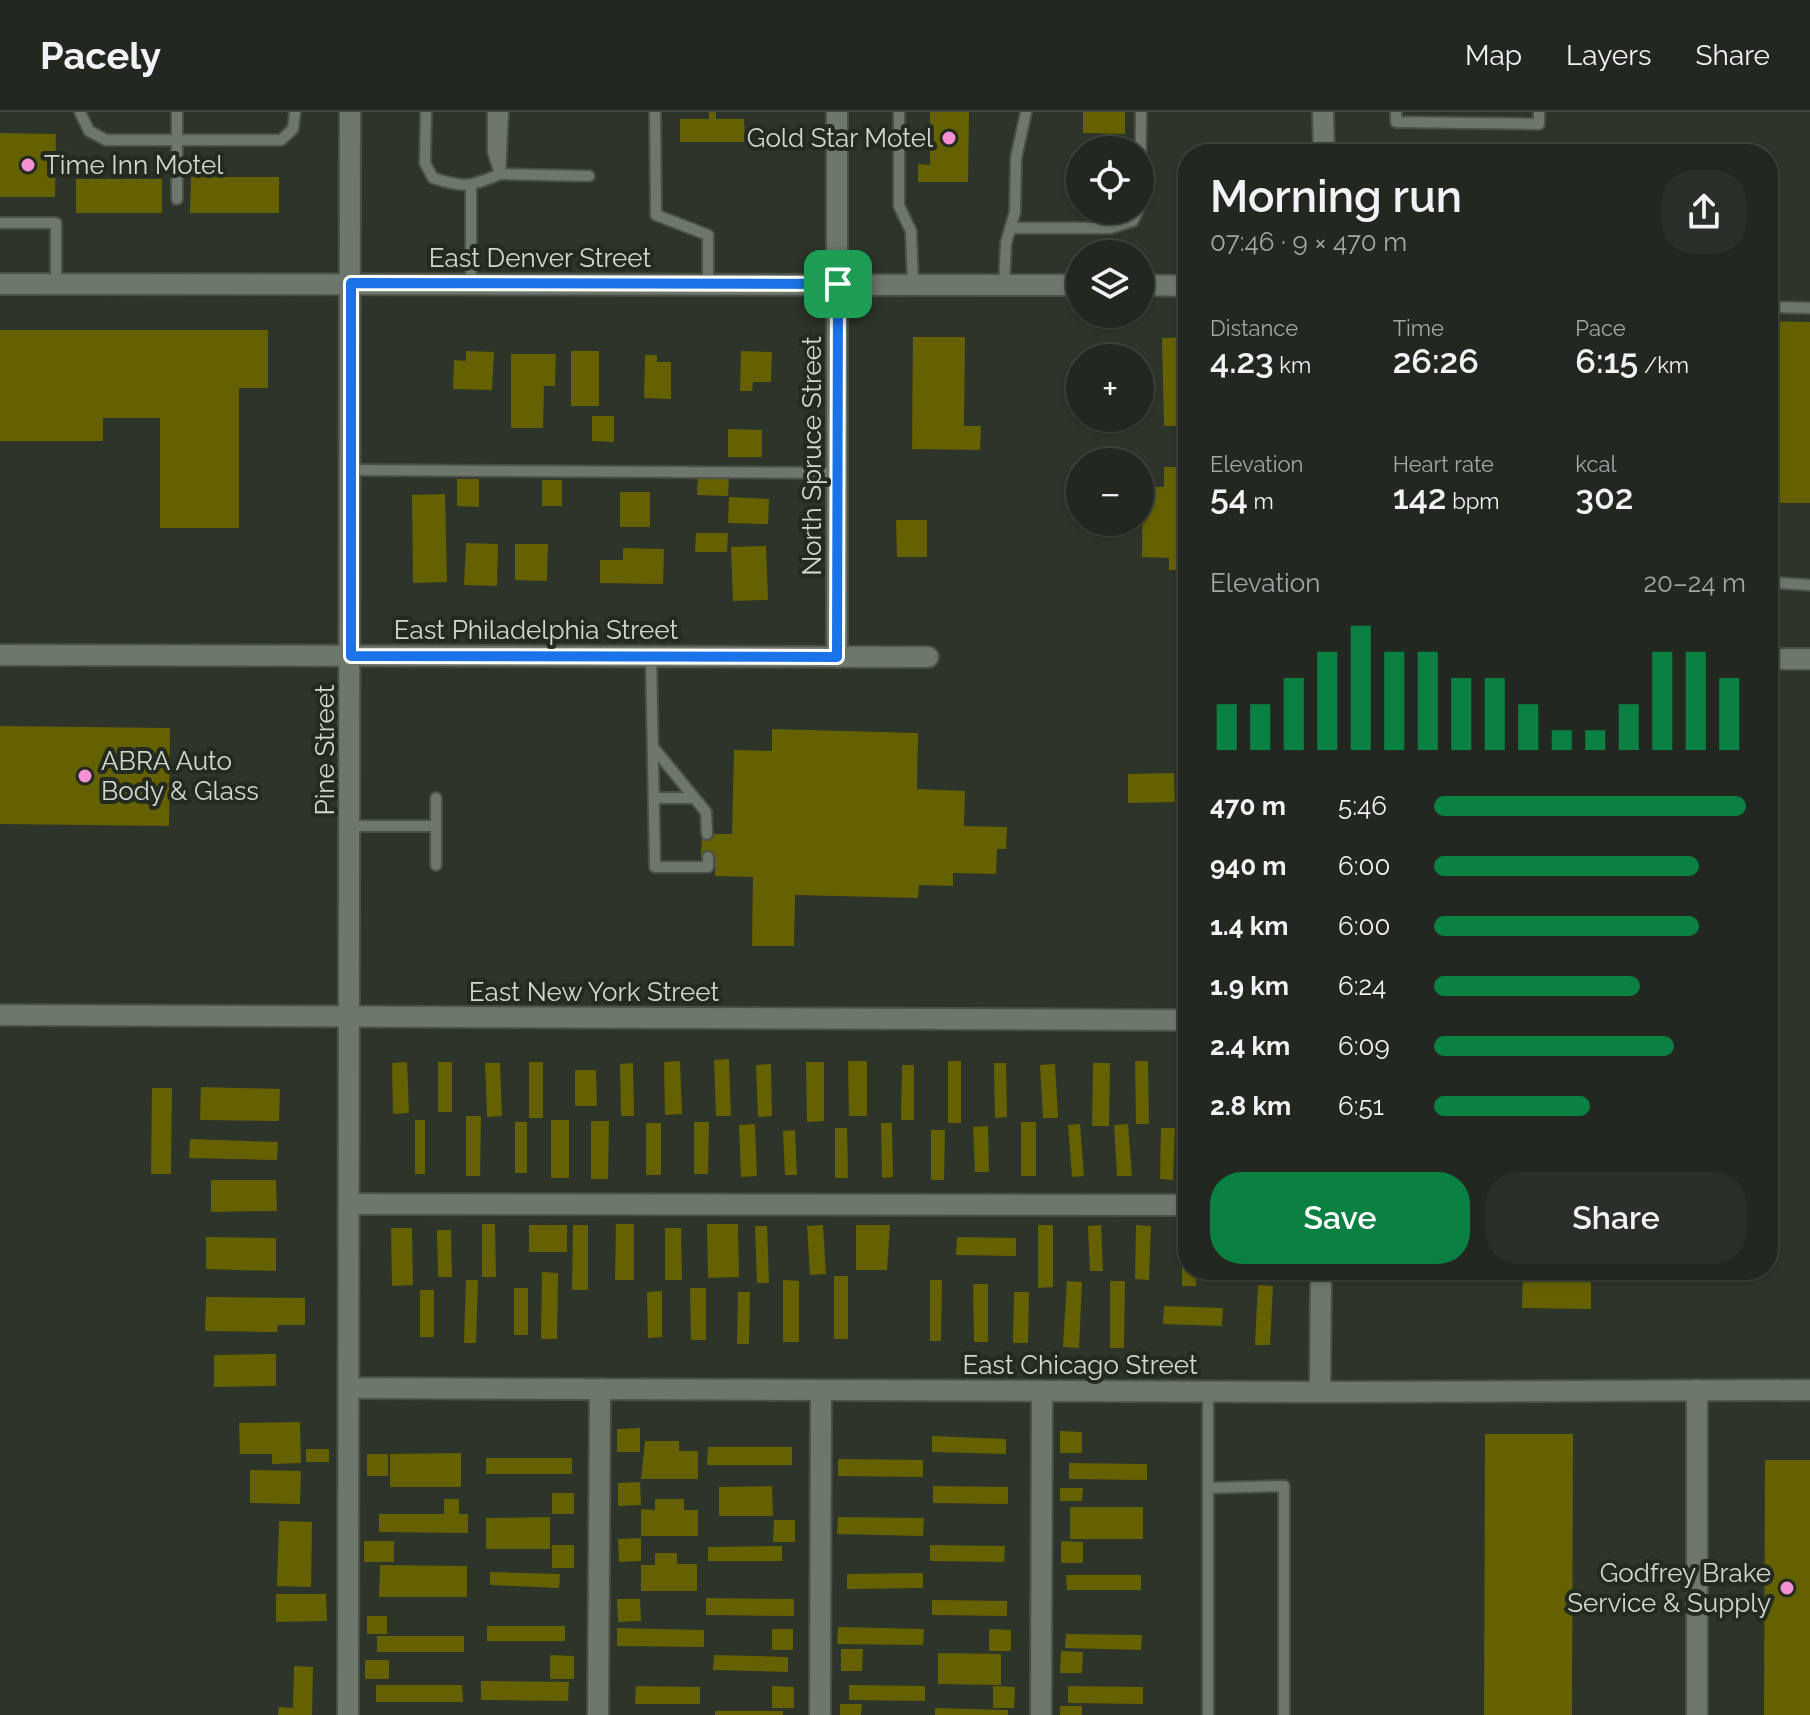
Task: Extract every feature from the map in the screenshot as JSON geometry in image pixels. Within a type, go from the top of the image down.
[{"type":"street","name":"Pine Street","points":[[348,1715],[350,112]]},
{"type":"street","name":"North Spruce Street","points":[[837,112],[837,657]]},
{"type":"street","points":[[1323,112],[1324,144]]},
{"type":"street","name":"East Denver Street","points":[[0,284],[1066,285]]},
{"type":"street","points":[[1154,285],[1178,286]]},
{"type":"street","name":"East Philadelphia Street","points":[[0,655],[928,657]]},
{"type":"street","points":[[1778,659],[1810,659]]},
{"type":"street","name":"East New York Street","points":[[0,1015],[1178,1020]]},
{"type":"street","points":[[349,1204],[1178,1205]]},
{"type":"street","points":[[1320,1392],[1321,1280]]},
{"type":"street","name":"East Chicago Street","points":[[349,1388],[1320,1392],[1810,1390]]},
{"type":"street","points":[[598,1715],[600,1389]]},
{"type":"street","points":[[820,1715],[821,1390]]},
{"type":"street","points":[[1697,1390],[1697,1715]]},
{"type":"street","points":[[1041,1715],[1042,1391]]},
{"type":"lane","points":[[80,112],[89,131],[106,140],[281,140],[293,129],[295,112]]},
{"type":"lane","points":[[177,112],[177,199]]},
{"type":"lane","points":[[426,112],[425,163],[433,178],[471,186],[500,174],[589,176]]},
{"type":"lane","points":[[493,112],[493,152],[500,174]]},
{"type":"lane","points":[[500,174],[503,112]]},
{"type":"lane","points":[[655,112],[656,215],[708,235],[708,284]]},
{"type":"lane","points":[[899,112],[899,206],[911,231],[913,284]]},
{"type":"lane","points":[[1004,285],[1006,243],[1015,212],[1016,158],[1026,112]]},
{"type":"lane","points":[[1140,136],[1141,112]]},
{"type":"lane","points":[[1396,112],[1396,122],[1539,124],[1539,112]]},
{"type":"lane","points":[[471,186],[471,283]]},
{"type":"lane","points":[[0,223],[56,223],[56,283]]},
{"type":"lane","points":[[1010,228],[1110,228],[1123,224]]},
{"type":"lane","points":[[1778,307],[1810,308]]},
{"type":"lane","points":[[351,470],[838,473]]},
{"type":"lane","points":[[1778,583],[1810,585]]},
{"type":"lane","points":[[651,656],[655,867],[708,867],[708,857]]},
{"type":"lane","points":[[653,746],[706,812],[707,834]]},
{"type":"lane","points":[[436,798],[436,865]]},
{"type":"lane","points":[[654,798],[693,798]]},
{"type":"lane","points":[[351,826],[436,826]]},
{"type":"lane","points":[[1208,1391],[1208,1715]]},
{"type":"lane","points":[[1208,1488],[1284,1486],[1284,1715]]},
{"type":"building","points":[[709,112],[716,112],[716,119],[744,119],[745,142],[680,142],[680,119],[709,119]]},
{"type":"building","name":"Gold Star Motel","points":[[930,112],[969,112],[968,182],[918,182],[918,164],[930,165]]},
{"type":"building","points":[[1083,112],[1125,112],[1125,134],[1083,133]]},
{"type":"building","name":"Time Inn Motel","points":[[0,133],[56,134],[55,197],[0,197]]},
{"type":"building","name":"Time Inn Motel","points":[[191,177],[279,177],[279,213],[190,213]]},
{"type":"building","name":"Time Inn Motel","points":[[76,179],[162,179],[162,213],[76,213]]},
{"type":"building","points":[[1778,321],[1810,322],[1810,503],[1778,503]]},
{"type":"building","points":[[0,330],[268,330],[268,388],[239,388],[239,528],[160,528],[160,418],[103,418],[103,441],[0,441]]},
{"type":"building","points":[[913,337],[965,337],[964,426],[981,426],[980,450],[912,449]]},
{"type":"building","points":[[1178,337],[1178,426],[1164,426],[1162,338]]},
{"type":"building","points":[[466,351],[494,352],[492,390],[453,389],[454,360],[466,361]]},
{"type":"building","points":[[571,351],[599,351],[599,406],[571,406]]},
{"type":"building","points":[[741,351],[772,352],[771,382],[753,382],[752,391],[740,391]]},
{"type":"building","points":[[511,354],[556,354],[555,386],[544,386],[543,428],[511,428]]},
{"type":"building","points":[[645,355],[657,355],[657,362],[671,362],[671,399],[644,398]]},
{"type":"building","points":[[592,416],[614,416],[614,442],[592,441]]},
{"type":"building","points":[[728,429],[762,430],[762,457],[728,457]]},
{"type":"building","points":[[1164,467],[1178,467],[1178,570],[1169,570],[1169,558],[1142,557],[1142,536],[1154,536],[1154,487],[1164,487]]},
{"type":"building","points":[[698,477],[729,478],[728,496],[697,495]]},
{"type":"building","points":[[457,479],[479,479],[479,507],[457,506]]},
{"type":"building","points":[[542,480],[562,480],[562,506],[542,506]]},
{"type":"building","points":[[620,492],[650,492],[650,527],[620,527]]},
{"type":"building","points":[[445,494],[447,582],[413,583],[412,495]]},
{"type":"building","points":[[729,497],[769,499],[768,524],[728,523]]},
{"type":"building","points":[[896,520],[927,520],[927,557],[897,557]]},
{"type":"building","points":[[696,533],[728,533],[727,552],[695,552]]},
{"type":"building","points":[[466,543],[498,544],[497,586],[464,585]]},
{"type":"building","points":[[515,544],[548,544],[547,581],[515,580]]},
{"type":"building","points":[[766,546],[768,600],[733,601],[731,547]]},
{"type":"building","points":[[623,548],[664,549],[663,584],[600,583],[600,560],[623,560]]},
{"type":"building","name":"ABRA Auto Body & Glass","points":[[0,726],[170,728],[169,826],[0,824]]},
{"type":"building","points":[[772,729],[918,733],[917,789],[965,791],[964,826],[1007,827],[1006,849],[997,849],[996,874],[953,873],[953,886],[919,885],[918,898],[795,895],[794,946],[752,946],[753,877],[715,876],[715,857],[701,857],[702,834],[732,834],[734,750],[772,751]]},
{"type":"building","points":[[1174,773],[1175,802],[1128,803],[1128,774]]},
{"type":"building","points":[[729,1059],[731,1116],[716,1116],[714,1060]]},
{"type":"building","points":[[680,1061],[682,1114],[665,1115],[664,1062]]},
{"type":"building","points":[[848,1061],[867,1061],[867,1116],[849,1116]]},
{"type":"building","points":[[948,1061],[961,1061],[961,1123],[948,1123]]},
{"type":"building","points":[[1135,1061],[1148,1061],[1149,1124],[1136,1124]]},
{"type":"building","points":[[407,1062],[409,1113],[393,1114],[392,1063]]},
{"type":"building","points":[[438,1062],[452,1062],[452,1112],[438,1112]]},
{"type":"building","points":[[529,1062],[543,1062],[543,1118],[529,1118]]},
{"type":"building","points":[[806,1062],[824,1062],[824,1121],[807,1122]]},
{"type":"building","points":[[485,1063],[500,1063],[502,1116],[487,1117]]},
{"type":"building","points":[[633,1063],[634,1116],[621,1116],[620,1064]]},
{"type":"building","points":[[994,1063],[1006,1063],[1007,1117],[995,1118]]},
{"type":"building","points":[[1093,1063],[1110,1063],[1109,1126],[1092,1126]]},
{"type":"building","points":[[771,1064],[772,1116],[758,1117],[756,1065]]},
{"type":"building","points":[[1055,1064],[1058,1118],[1043,1118],[1040,1065]]},
{"type":"building","points":[[902,1065],[914,1065],[914,1120],[901,1120]]},
{"type":"building","points":[[575,1070],[596,1070],[597,1106],[575,1106]]},
{"type":"building","points":[[201,1087],[280,1089],[279,1121],[200,1120]]},
{"type":"building","points":[[152,1088],[172,1088],[171,1174],[151,1174]]},
{"type":"building","points":[[466,1116],[481,1116],[480,1176],[466,1176]]},
{"type":"building","points":[[415,1120],[425,1120],[425,1174],[415,1174]]},
{"type":"building","points":[[551,1120],[569,1120],[569,1178],[551,1178]]},
{"type":"building","points":[[591,1121],[609,1121],[608,1179],[591,1179]]},
{"type":"building","points":[[515,1122],[527,1122],[527,1173],[515,1173]]},
{"type":"building","points":[[694,1122],[709,1122],[708,1174],[694,1174]]},
{"type":"building","points":[[1021,1122],[1036,1122],[1036,1176],[1021,1176]]},
{"type":"building","points":[[646,1123],[661,1123],[661,1175],[646,1175]]},
{"type":"building","points":[[881,1123],[892,1123],[893,1177],[882,1178]]},
{"type":"building","points":[[755,1124],[757,1176],[741,1177],[739,1125]]},
{"type":"building","points":[[1080,1124],[1084,1176],[1072,1177],[1068,1125]]},
{"type":"building","points":[[1128,1124],[1132,1176],[1117,1176],[1114,1125]]},
{"type":"building","points":[[988,1126],[989,1172],[975,1172],[973,1127]]},
{"type":"building","points":[[835,1128],[847,1128],[848,1178],[835,1178]]},
{"type":"building","points":[[1161,1128],[1175,1128],[1173,1180],[1160,1179]]},
{"type":"building","points":[[795,1130],[797,1175],[785,1175],[783,1131]]},
{"type":"building","points":[[931,1130],[945,1130],[944,1180],[931,1180]]},
{"type":"building","points":[[190,1139],[278,1142],[277,1160],[189,1158]]},
{"type":"building","points":[[211,1180],[276,1180],[277,1211],[211,1212]]},
{"type":"building","points":[[482,1224],[495,1224],[496,1277],[482,1277]]},
{"type":"building","points":[[616,1224],[634,1224],[634,1280],[615,1280]]},
{"type":"building","points":[[707,1224],[738,1224],[739,1277],[708,1278]]},
{"type":"building","points":[[529,1225],[567,1225],[567,1252],[529,1252]]},
{"type":"building","points":[[573,1225],[588,1225],[588,1290],[572,1290]]},
{"type":"building","points":[[823,1225],[826,1274],[810,1275],[807,1226]]},
{"type":"building","points":[[856,1225],[890,1225],[887,1270],[856,1270]]},
{"type":"building","points":[[1038,1225],[1053,1225],[1053,1287],[1038,1288]]},
{"type":"building","points":[[1101,1225],[1103,1271],[1090,1271],[1088,1226]]},
{"type":"building","points":[[1136,1225],[1151,1226],[1149,1280],[1135,1279]]},
{"type":"building","points":[[755,1226],[767,1226],[769,1283],[757,1283]]},
{"type":"building","points":[[391,1228],[412,1228],[413,1285],[392,1286]]},
{"type":"building","points":[[665,1228],[681,1228],[682,1280],[665,1280]]},
{"type":"building","points":[[437,1230],[451,1230],[452,1277],[438,1277]]},
{"type":"building","points":[[206,1237],[276,1238],[276,1271],[206,1269]]},
{"type":"building","points":[[957,1237],[1016,1238],[1016,1256],[956,1255]]},
{"type":"building","points":[[542,1272],[558,1273],[557,1339],[541,1339]]},
{"type":"building","points":[[834,1276],[848,1276],[848,1339],[834,1339]]},
{"type":"building","points":[[466,1280],[478,1280],[476,1343],[464,1343]]},
{"type":"building","points":[[783,1280],[799,1281],[799,1342],[783,1342]]},
{"type":"building","points":[[930,1280],[942,1280],[941,1341],[930,1341]]},
{"type":"building","points":[[1182,1280],[1196,1280],[1196,1286],[1182,1286]]},
{"type":"building","points":[[1523,1280],[1591,1280],[1591,1309],[1522,1308]]},
{"type":"building","points":[[1067,1281],[1082,1282],[1079,1348],[1063,1347]]},
{"type":"building","points":[[1110,1281],[1125,1281],[1124,1348],[1110,1348]]},
{"type":"building","points":[[973,1284],[988,1284],[988,1342],[974,1342]]},
{"type":"building","points":[[1258,1285],[1273,1286],[1270,1345],[1255,1345]]},
{"type":"building","points":[[514,1288],[528,1288],[528,1335],[514,1335]]},
{"type":"building","points":[[690,1288],[706,1288],[706,1340],[691,1340]]},
{"type":"building","points":[[420,1290],[434,1290],[434,1337],[420,1337]]},
{"type":"building","points":[[662,1291],[662,1337],[648,1338],[647,1292]]},
{"type":"building","points":[[738,1292],[750,1292],[749,1344],[737,1344]]},
{"type":"building","points":[[1014,1292],[1029,1292],[1028,1343],[1013,1343]]},
{"type":"building","points":[[206,1297],[305,1298],[305,1325],[278,1325],[277,1332],[205,1331]]},
{"type":"building","points":[[1164,1306],[1223,1308],[1222,1326],[1163,1324]]},
{"type":"building","points":[[276,1354],[276,1386],[214,1387],[214,1355]]},
{"type":"building","points":[[300,1422],[301,1463],[272,1464],[272,1454],[240,1454],[239,1423]]},
{"type":"building","points":[[640,1428],[640,1452],[617,1452],[617,1429]]},
{"type":"building","points":[[1060,1431],[1082,1432],[1082,1453],[1060,1453]]},
{"type":"building","points":[[1485,1434],[1573,1434],[1572,1715],[1484,1715]]},
{"type":"building","points":[[932,1436],[1006,1439],[1006,1454],[932,1452]]},
{"type":"building","points":[[645,1441],[679,1441],[679,1451],[698,1451],[698,1479],[641,1479]]},
{"type":"building","points":[[708,1447],[792,1447],[792,1465],[707,1465]]},
{"type":"building","points":[[306,1449],[329,1449],[329,1462],[306,1462]]},
{"type":"building","points":[[461,1453],[461,1487],[390,1487],[390,1454]]},
{"type":"building","points":[[367,1454],[388,1454],[388,1476],[367,1476]]},
{"type":"building","points":[[486,1458],[572,1458],[572,1474],[486,1474]]},
{"type":"building","points":[[838,1459],[923,1460],[923,1477],[838,1476]]},
{"type":"building","name":"Godfrey Brake Service & Supply","points":[[1765,1460],[1810,1460],[1810,1715],[1764,1715]]},
{"type":"building","points":[[1069,1463],[1147,1464],[1147,1480],[1069,1479]]},
{"type":"building","points":[[250,1470],[301,1471],[300,1504],[250,1503]]},
{"type":"building","points":[[640,1482],[641,1505],[618,1506],[618,1483]]},
{"type":"building","points":[[772,1486],[773,1516],[719,1516],[719,1487]]},
{"type":"building","points":[[933,1486],[1008,1487],[1008,1504],[933,1503]]},
{"type":"building","points":[[1060,1488],[1083,1488],[1082,1501],[1060,1501]]},
{"type":"building","points":[[552,1493],[574,1493],[574,1514],[552,1514]]},
{"type":"building","points":[[444,1499],[459,1499],[459,1514],[468,1514],[468,1533],[379,1532],[379,1514],[444,1514]]},
{"type":"building","points":[[655,1499],[684,1499],[684,1510],[698,1510],[698,1536],[641,1536],[641,1509],[655,1510]]},
{"type":"building","points":[[1070,1507],[1143,1507],[1143,1539],[1070,1539]]},
{"type":"building","points":[[550,1517],[550,1549],[486,1549],[486,1518]]},
{"type":"building","points":[[838,1517],[924,1518],[923,1536],[837,1534]]},
{"type":"building","points":[[774,1520],[795,1520],[795,1542],[773,1542]]},
{"type":"building","points":[[279,1521],[312,1522],[311,1587],[277,1586]]},
{"type":"building","points":[[641,1538],[641,1561],[619,1562],[618,1539]]},
{"type":"building","points":[[364,1541],[394,1541],[394,1562],[364,1562]]},
{"type":"building","points":[[1061,1541],[1083,1542],[1083,1563],[1061,1563]]},
{"type":"building","points":[[552,1545],[574,1545],[574,1568],[552,1568]]},
{"type":"building","points":[[930,1545],[1005,1546],[1004,1562],[930,1561]]},
{"type":"building","points":[[782,1546],[782,1561],[708,1561],[708,1547]]},
{"type":"building","points":[[655,1553],[677,1553],[677,1564],[697,1564],[697,1591],[641,1591],[641,1565],[655,1565]]},
{"type":"building","points":[[380,1565],[467,1566],[467,1597],[379,1597]]},
{"type":"building","points":[[490,1572],[560,1574],[559,1588],[490,1585]]},
{"type":"building","points":[[923,1573],[923,1588],[847,1589],[847,1574]]},
{"type":"building","points":[[1066,1575],[1141,1575],[1141,1590],[1067,1590]]},
{"type":"building","points":[[276,1594],[326,1594],[327,1621],[276,1622]]},
{"type":"building","points":[[706,1598],[794,1599],[794,1616],[706,1615]]},
{"type":"building","points":[[617,1599],[640,1599],[641,1621],[618,1622]]},
{"type":"building","points":[[932,1600],[1007,1601],[1007,1616],[932,1615]]},
{"type":"building","points":[[367,1616],[387,1616],[387,1634],[367,1634]]},
{"type":"building","points":[[487,1626],[565,1626],[565,1641],[487,1641]]},
{"type":"building","points":[[838,1627],[924,1629],[923,1645],[837,1644]]},
{"type":"building","points":[[617,1628],[704,1630],[704,1647],[617,1646]]},
{"type":"building","points":[[772,1629],[793,1629],[793,1650],[772,1650]]},
{"type":"building","points":[[989,1629],[1011,1630],[1011,1651],[989,1651]]},
{"type":"building","points":[[1066,1634],[1142,1635],[1141,1650],[1065,1648]]},
{"type":"building","points":[[377,1636],[464,1636],[464,1652],[377,1652]]},
{"type":"building","points":[[841,1649],[863,1649],[862,1671],[841,1671]]},
{"type":"building","points":[[1061,1651],[1083,1652],[1082,1673],[1060,1673]]},
{"type":"building","points":[[938,1653],[1001,1654],[1001,1685],[938,1684]]},
{"type":"building","points":[[550,1655],[574,1656],[574,1679],[550,1679]]},
{"type":"building","points":[[714,1655],[788,1657],[788,1672],[713,1670]]},
{"type":"building","points":[[365,1660],[389,1660],[389,1679],[365,1679]]},
{"type":"building","points":[[294,1666],[313,1667],[312,1715],[278,1715],[279,1707],[293,1708]]},
{"type":"building","points":[[481,1681],[569,1682],[568,1701],[481,1700]]},
{"type":"building","points":[[376,1685],[462,1685],[463,1702],[376,1702]]},
{"type":"building","points":[[849,1685],[925,1686],[925,1701],[849,1700]]},
{"type":"building","points":[[636,1686],[700,1687],[700,1704],[635,1704]]},
{"type":"building","points":[[772,1686],[794,1687],[794,1708],[772,1708]]},
{"type":"building","points":[[993,1686],[1015,1687],[1014,1708],[993,1708]]},
{"type":"building","points":[[1068,1686],[1143,1687],[1143,1704],[1068,1703]]},
{"type":"building","points":[[840,1704],[862,1704],[861,1715],[840,1715]]},
{"type":"building","points":[[1060,1706],[1082,1706],[1082,1715],[1060,1715]]},
{"type":"building","points":[[935,1708],[1008,1710],[1008,1715],[935,1715]]},
{"type":"building","points":[[715,1711],[783,1711],[783,1715],[715,1715]]},
{"type":"place","name":"Gold Star Motel","points":[[949,138]]},
{"type":"place","name":"Time Inn Motel","points":[[28,165]]},
{"type":"place","name":"ABRA Auto Body & Glass","points":[[85,776]]},
{"type":"place","name":"Godfrey Brake Service & Supply","points":[[1787,1588]]},
{"type":"route","points":[[351,283],[838,284],[837,657],[351,656],[351,283]]}]
